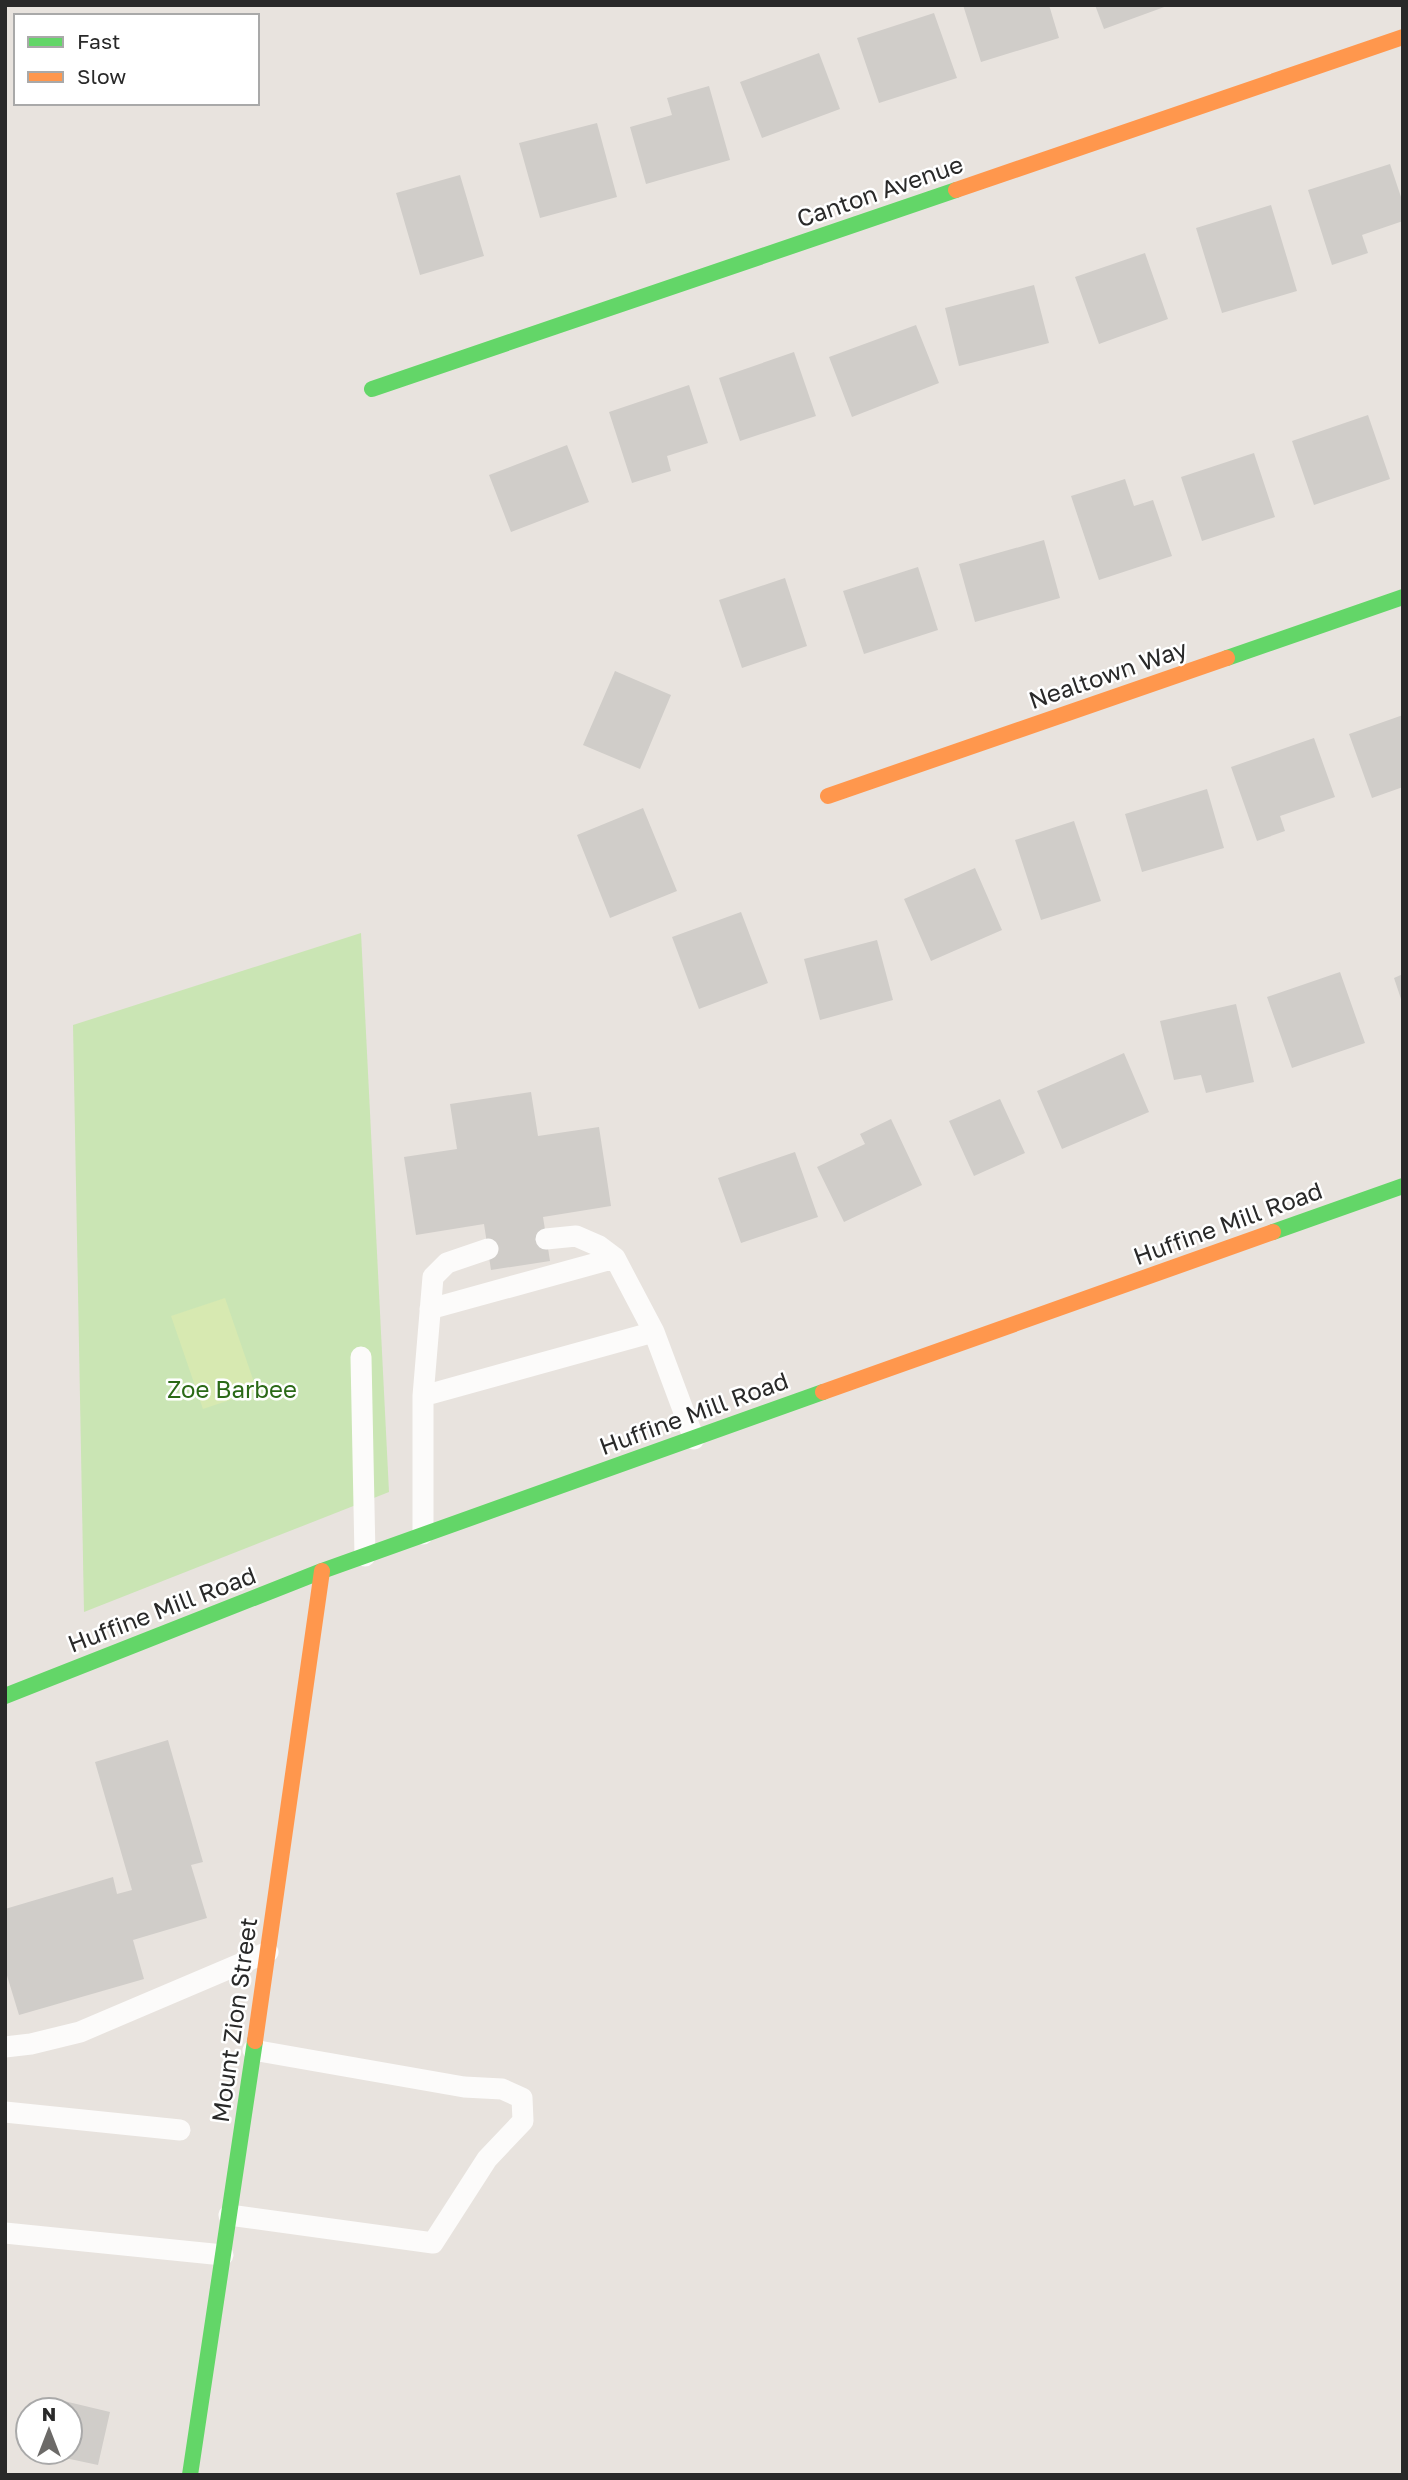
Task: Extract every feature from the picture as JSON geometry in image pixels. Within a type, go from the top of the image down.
[{"type":"street","name":"Canton Avenue","points":[[372,389],[1403,37]]},
{"type":"street","name":"Nealtown Way","points":[[828,796],[1403,597]]},
{"type":"street","name":"Huffine Mill Road","points":[[5,1696],[423,1534],[1403,1186]]},
{"type":"street","name":"Mount Zion Street","points":[[190,2475],[322,1572]]},
{"type":"lane","points":[[546,1238],[576,1236],[599,1246],[615,1258],[654,1332],[694,1438]]},
{"type":"lane","points":[[423,1534],[422,1396],[433,1277],[447,1263],[488,1249]]},
{"type":"lane","points":[[430,1309],[615,1258]]},
{"type":"lane","points":[[422,1396],[654,1332]]},
{"type":"lane","points":[[361,1357],[365,1556]]},
{"type":"lane","points":[[5,2046],[79,2032],[268,1952]]},
{"type":"lane","points":[[229,2215],[433,2243],[487,2159],[523,2121],[522,2098],[502,2090],[464,2087],[253,2050]]},
{"type":"lane","points":[[5,2112],[180,2130]]},
{"type":"lane","points":[[5,2233],[223,2255]]},
{"type":"green space","name":"Zoe Barbee","points":[[361,933],[389,1492],[84,1612],[73,1025]]},
{"type":"green space","points":[[225,1298],[257,1391],[203,1409],[171,1316]]},
{"type":"building","points":[[963,5],[1049,5],[1059,38],[981,62]]},
{"type":"building","points":[[1095,5],[1167,5],[1167,6],[1104,29]]},
{"type":"building","points":[[934,13],[957,78],[879,103],[857,38]]},
{"type":"building","points":[[819,53],[840,109],[762,138],[740,82]]},
{"type":"building","points":[[709,86],[730,160],[646,184],[630,127],[672,115],[667,98]]},
{"type":"building","points":[[597,123],[617,197],[540,218],[519,143]]},
{"type":"building","points":[[1390,164],[1403,203],[1403,221],[1362,235],[1368,253],[1332,265],[1308,190]]},
{"type":"building","points":[[460,175],[484,256],[420,275],[396,193]]},
{"type":"building","points":[[1271,205],[1297,291],[1222,313],[1196,228]]},
{"type":"building","points":[[1145,253],[1168,319],[1099,344],[1075,277]]},
{"type":"building","points":[[1034,285],[1049,343],[959,366],[945,308]]},
{"type":"building","points":[[916,325],[939,383],[852,417],[829,357]]},
{"type":"building","points":[[794,352],[816,416],[740,441],[719,378]]},
{"type":"building","points":[[689,385],[708,443],[667,456],[671,471],[632,483],[609,412]]},
{"type":"building","points":[[1368,415],[1390,479],[1314,505],[1292,441]]},
{"type":"building","points":[[567,445],[589,502],[511,532],[489,475]]},
{"type":"building","points":[[1254,453],[1275,517],[1202,541],[1181,477]]},
{"type":"building","points":[[1125,479],[1134,506],[1153,500],[1172,556],[1099,580],[1071,496]]},
{"type":"building","points":[[1044,540],[1060,598],[975,622],[959,564]]},
{"type":"building","points":[[918,567],[938,630],[864,654],[843,591]]},
{"type":"building","points":[[785,578],[807,646],[742,668],[719,600]]},
{"type":"building","points":[[615,671],[671,695],[640,769],[583,745]]},
{"type":"building","points":[[1403,715],[1403,787],[1372,798],[1349,734]]},
{"type":"building","points":[[1314,738],[1335,797],[1280,816],[1285,831],[1257,841],[1231,767]]},
{"type":"building","points":[[1207,789],[1224,848],[1142,872],[1125,814]]},
{"type":"building","points":[[643,808],[677,891],[610,918],[577,835]]},
{"type":"building","points":[[1074,821],[1101,901],[1041,920],[1015,840]]},
{"type":"building","points":[[975,868],[1002,930],[931,961],[904,899]]},
{"type":"building","points":[[741,912],[768,983],[699,1009],[672,937]]},
{"type":"building","points":[[877,940],[893,1000],[820,1020],[804,959]]},
{"type":"building","points":[[1340,972],[1365,1043],[1292,1068],[1267,997]]},
{"type":"building","points":[[1403,974],[1403,1002],[1402,1002],[1394,978]]},
{"type":"building","points":[[1236,1004],[1254,1082],[1206,1093],[1201,1075],[1174,1080],[1160,1021]]},
{"type":"building","points":[[1124,1053],[1149,1112],[1062,1149],[1037,1091]]},
{"type":"building","points":[[531,1092],[538,1136],[599,1127],[611,1206],[543,1217],[550,1261],[491,1270],[484,1224],[416,1235],[404,1157],[457,1149],[450,1104]]},
{"type":"building","points":[[1000,1099],[1025,1153],[974,1176],[949,1121]]},
{"type":"building","points":[[891,1119],[922,1185],[844,1222],[817,1167],[865,1144],[860,1134]]},
{"type":"building","points":[[795,1152],[818,1217],[741,1243],[718,1178]]},
{"type":"building","points":[[168,1740],[203,1862],[191,1865],[207,1918],[133,1940],[144,1979],[19,2015],[5,1969],[5,1909],[113,1877],[117,1894],[132,1890],[95,1762]]},
{"type":"building","points":[[84,2406],[110,2412],[98,2465],[84,2462]]},
{"type":"traffic: fast","points":[[372,389],[956,190]]},
{"type":"traffic: fast","points":[[1227,658],[1403,597]]},
{"type":"traffic: fast","points":[[1273,1232],[1403,1186]]},
{"type":"traffic: fast","points":[[5,1696],[322,1571],[823,1392]]},
{"type":"traffic: fast","points":[[190,2475],[255,2041]]},
{"type":"traffic: slow","points":[[956,190],[1403,37]]},
{"type":"traffic: slow","points":[[828,796],[1227,658]]},
{"type":"traffic: slow","points":[[823,1392],[1273,1232]]},
{"type":"traffic: slow","points":[[255,2041],[322,1571]]}]
